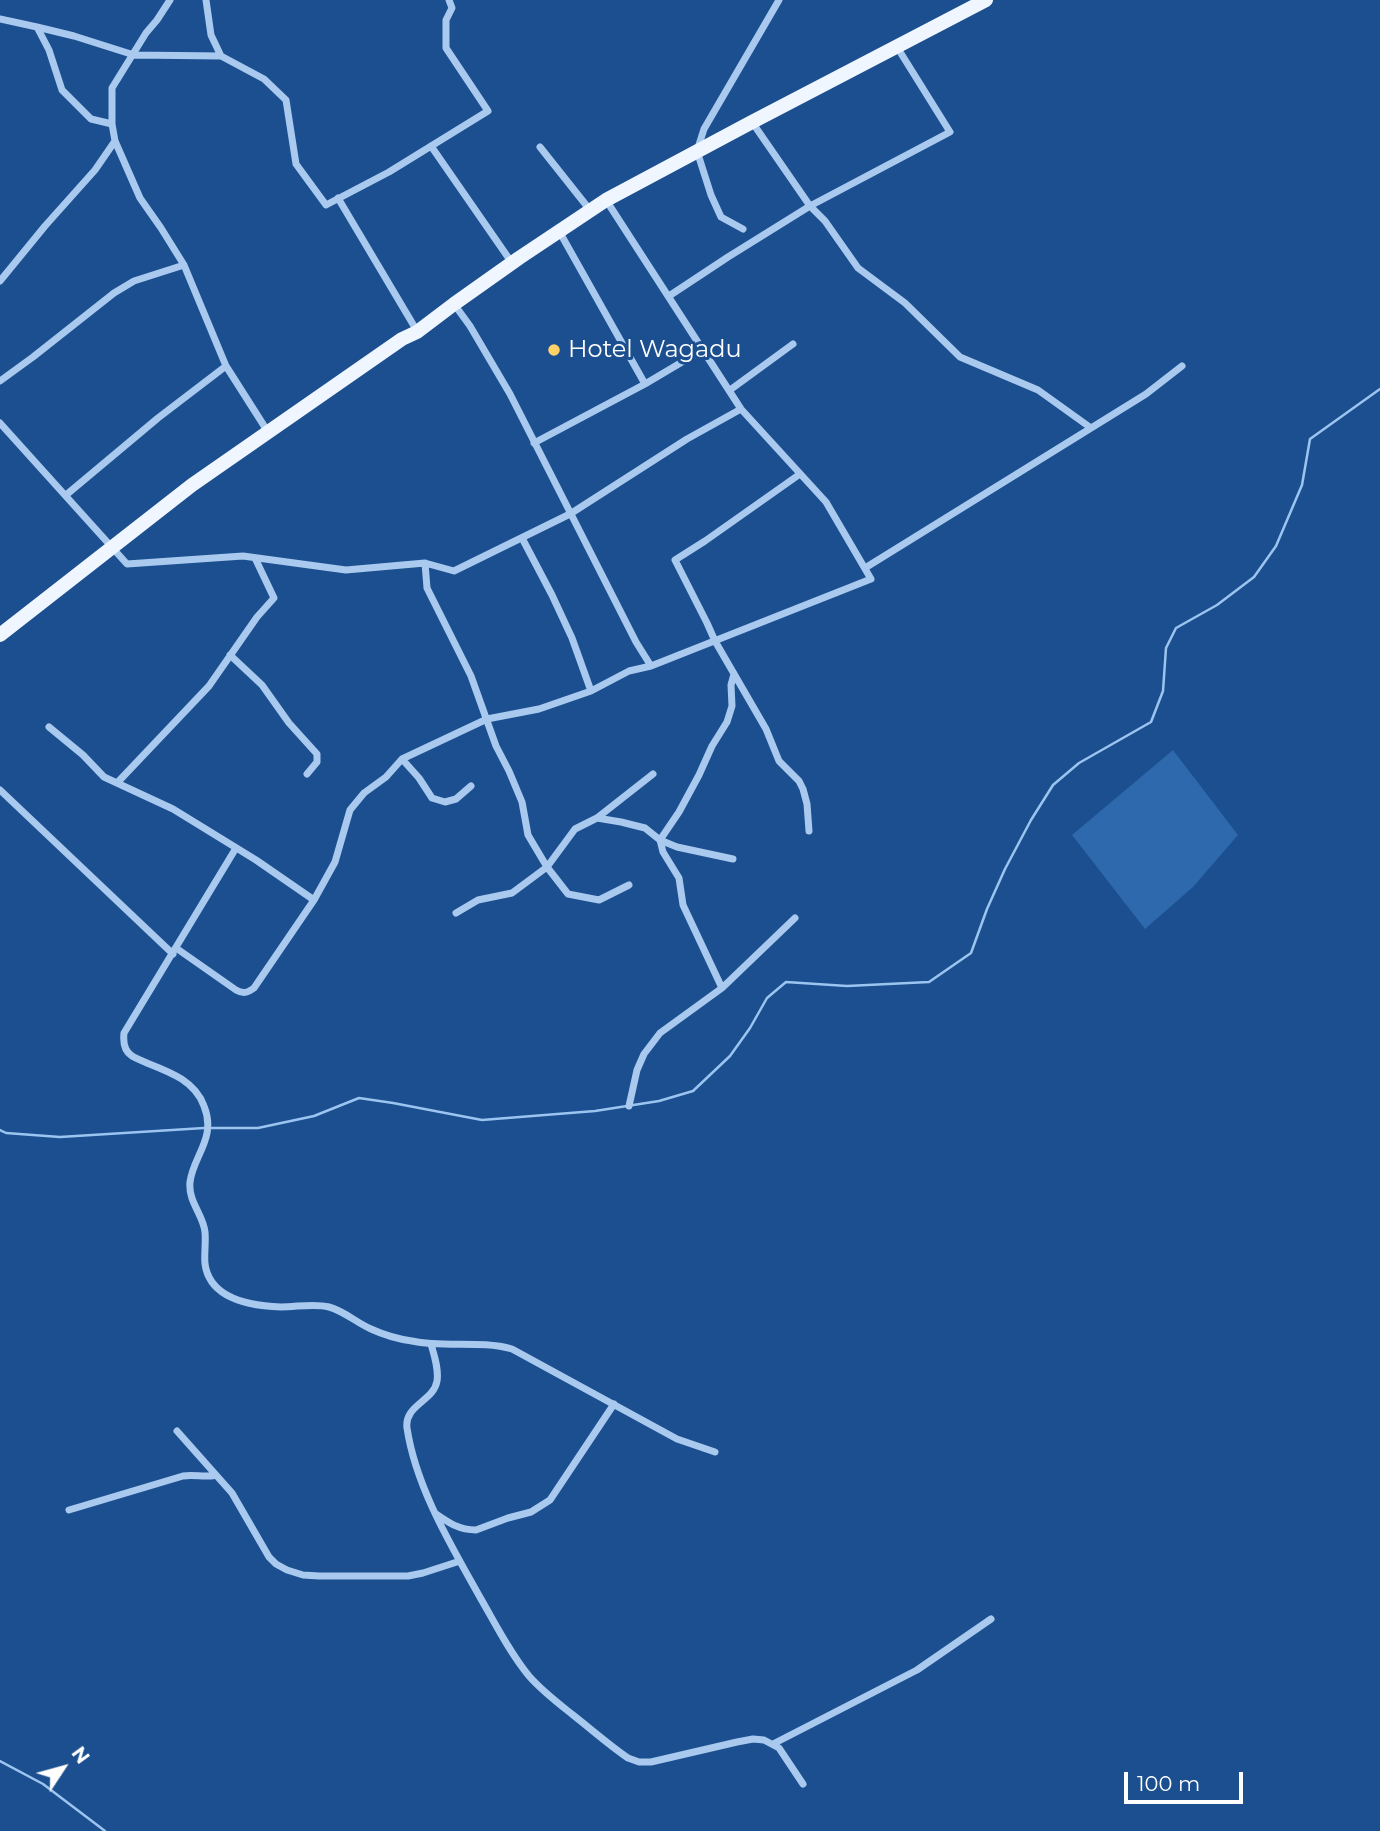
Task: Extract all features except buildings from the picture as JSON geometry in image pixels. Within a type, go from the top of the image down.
[{"type":"main road","points":[[0,635],[192,485],[590,211],[752,122],[986,0]]},
{"type":"street","points":[[170,0],[112,88],[115,141],[140,198],[184,265],[226,366],[268,432]]},
{"type":"street","points":[[206,0],[211,35],[220,56]]},
{"type":"street","points":[[0,19],[74,36],[134,55],[220,56],[264,79],[286,100],[296,164],[326,205],[389,172],[488,111],[446,48],[446,20],[452,8],[449,0]]},
{"type":"street","points":[[743,229],[721,217],[697,152],[704,129],[779,0]]},
{"type":"street","points":[[37,27],[49,50],[62,90],[91,120],[112,124]]},
{"type":"street","points":[[669,296],[810,206],[950,132],[897,46]]},
{"type":"street","points":[[752,122],[810,206],[825,221],[858,268],[905,303],[960,357],[1038,390],[1091,428]]},
{"type":"street","points":[[0,281],[95,170],[115,141]]},
{"type":"street","points":[[431,146],[512,263]]},
{"type":"street","points":[[540,147],[590,211]]},
{"type":"street","points":[[338,198],[417,332]]},
{"type":"street","points":[[0,790],[174,951],[236,990],[248,992],[261,978],[314,900],[335,862],[350,810],[364,793],[386,777],[402,759],[487,719],[539,709],[591,691],[629,671],[651,666],[715,642],[871,579],[826,502],[741,409],[606,201]]},
{"type":"street","points":[[559,231],[645,384]]},
{"type":"street","points":[[0,381],[114,293],[134,281],[184,265]]},
{"type":"street","points":[[454,303],[510,394],[636,642],[651,666]]},
{"type":"street","points":[[730,390],[793,344]]},
{"type":"street","points":[[534,443],[704,349]]},
{"type":"street","points":[[66,495],[158,418],[226,366]]},
{"type":"street","points":[[865,568],[1146,394],[1182,366]]},
{"type":"street","points":[[0,424],[127,564],[243,556],[346,570],[425,562],[454,571],[570,514],[687,439],[741,409]]},
{"type":"street","points":[[800,474],[674,560],[715,642],[766,729],[779,761],[799,781],[803,789],[809,831]]},
{"type":"street","points":[[522,538],[572,638],[591,691]]},
{"type":"street","points":[[117,783],[209,686],[257,617],[274,598],[255,558]]},
{"type":"street","points":[[425,562],[427,588],[471,676],[496,746],[522,802],[528,835],[547,867],[568,894],[599,900],[629,885]]},
{"type":"street","points":[[230,655],[262,685],[289,723],[317,754],[317,762],[307,774]]},
{"type":"street","points":[[722,988],[683,905],[679,878],[663,852],[660,840],[679,812],[727,722],[732,706],[731,685],[734,674]]},
{"type":"street","points":[[48,727],[83,755],[104,777],[173,808],[314,900]]},
{"type":"street","points":[[402,759],[432,797],[445,802],[456,799],[471,786]]},
{"type":"street","points":[[456,913],[478,900],[512,893],[547,867],[575,829],[597,818],[653,774]]},
{"type":"street","points":[[597,818],[645,828],[660,840],[677,846],[733,859]]},
{"type":"street","points":[[236,848],[124,1033],[123,1042],[132,1056],[186,1081],[197,1092],[204,1106],[208,1121],[206,1138],[190,1180],[190,1193],[203,1224],[205,1264],[213,1284],[229,1297],[246,1302],[281,1307],[329,1307],[379,1332],[406,1340],[431,1344],[486,1344],[512,1349],[677,1439],[715,1452]]},
{"type":"street","points":[[629,1106],[637,1070],[644,1054],[660,1033],[722,988],[795,918]]},
{"type":"street","points":[[431,1344],[438,1373],[437,1381],[435,1388],[413,1409],[407,1421],[411,1445],[436,1513],[460,1561],[514,1657],[532,1679],[628,1758],[651,1762],[753,1740],[764,1740],[774,1744],[784,1754],[803,1784]]},
{"type":"street","points":[[436,1513],[455,1527],[475,1530],[541,1507],[557,1492],[614,1404]]},
{"type":"street","points":[[177,1431],[232,1493],[269,1557],[287,1570],[311,1575],[393,1577],[423,1573],[460,1561]]},
{"type":"street","points":[[69,1510],[183,1476],[216,1475]]},
{"type":"street","points":[[774,1744],[917,1670],[991,1619]]},
{"type":"shaded area","points":[[1173,750],[1238,835],[1193,887],[1145,929],[1072,835]]},
{"type":"waterway","points":[[0,1130],[6,1133],[60,1137],[204,1128],[258,1128],[314,1116],[359,1098],[482,1120],[595,1111],[659,1101],[693,1091],[730,1056],[767,998],[786,982],[847,986],[929,982],[971,953],[1005,869],[1053,785],[1079,763],[1151,722],[1163,691],[1166,648],[1176,628],[1217,605],[1254,577],[1276,546],[1302,485],[1310,439],[1380,389]]},
{"type":"waterway","points":[[0,1761],[43,1784],[105,1831]]},
{"type":"place","name":"Hotel Wagadu","points":[[554,350]]}]
